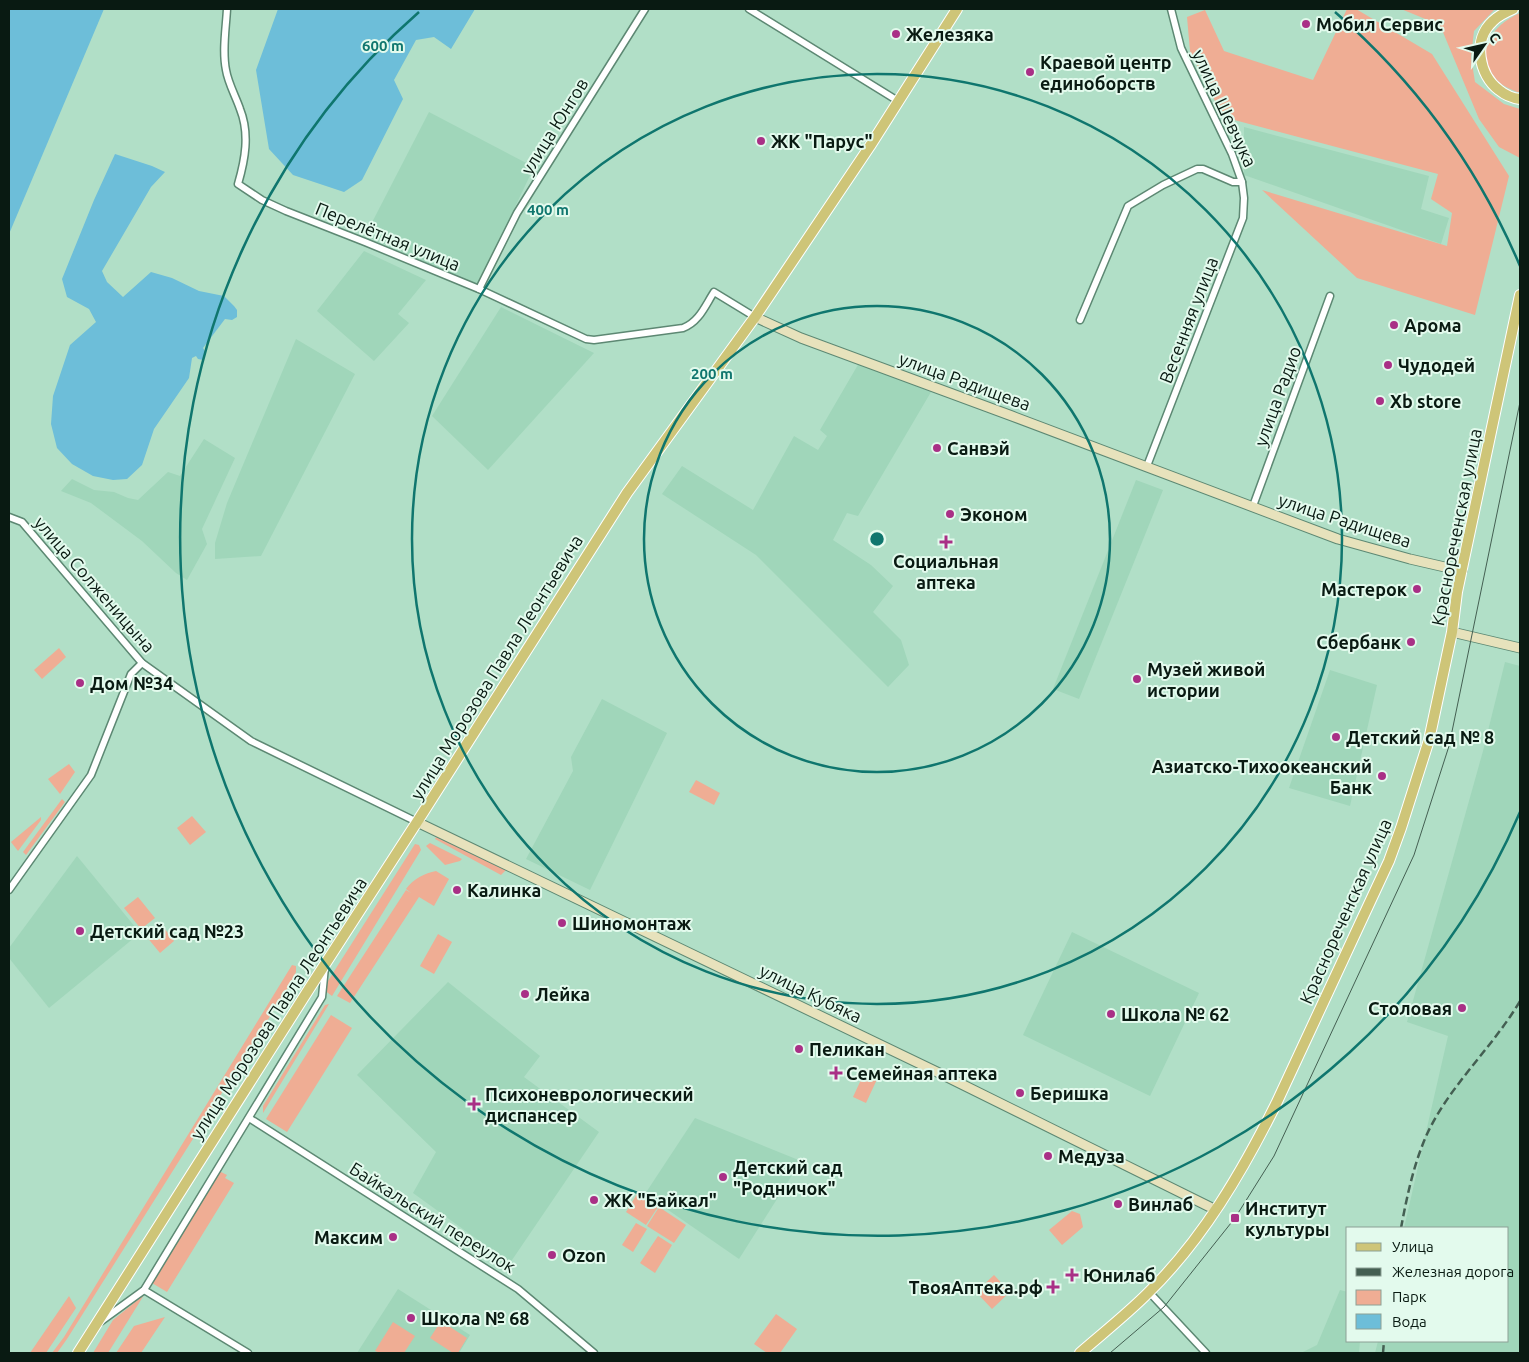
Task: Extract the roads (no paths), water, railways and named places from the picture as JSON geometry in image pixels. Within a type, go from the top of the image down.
[{"type":"main road","name":"улица Морозова Павла Леонтьевича","points":[[78,1353],[627,492],[755,318],[832,204],[957,9]]},
{"type":"main road","points":[[1513,9],[1492,21],[1486,29],[1480,51],[1485,75],[1494,86],[1504,94],[1520,99]]},
{"type":"main road","name":"Краснореченская улица","points":[[1080,1353],[1149,1292],[1176,1262],[1216,1210],[1257,1143],[1389,861],[1428,740],[1452,632],[1457,592],[1520,295]]},
{"type":"street","name":"Перелётная улица","points":[[227,9],[226,73],[243,118],[246,140],[245,156],[238,184],[262,200],[286,212],[480,289]]},
{"type":"street","name":"улица Юнгов","points":[[480,289],[517,213],[645,9]]},
{"type":"street","points":[[749,9],[898,101]]},
{"type":"street","name":"улица Шевчука","points":[[1080,320],[1128,206],[1163,185],[1197,169],[1233,182],[1242,182],[1227,143],[1181,48],[1172,9]]},
{"type":"street","name":"Весенняя улица","points":[[1147,466],[1243,218],[1244,198],[1242,182]]},
{"type":"street","name":"улица Радищева","points":[[480,289],[590,340],[683,328],[694,322],[714,292],[755,318],[801,338],[1338,539],[1462,571]]},
{"type":"street","name":"улица Радио","points":[[1253,506],[1330,296]]},
{"type":"street","name":"улица Солженицына","points":[[9,517],[22,522],[142,663],[251,741],[417,822]]},
{"type":"street","points":[[1452,632],[1520,648]]},
{"type":"street","points":[[9,890],[90,775],[131,674],[142,663]]},
{"type":"street","name":"улица Кубяка","points":[[417,822],[937,1072],[1216,1210]]},
{"type":"street","points":[[94,1327],[144,1290],[322,997],[325,963]]},
{"type":"street","name":"Байкальский переулок","points":[[249,1118],[518,1289],[594,1353]]},
{"type":"street","points":[[144,1290],[248,1353]]},
{"type":"street","points":[[1149,1292],[1206,1353]]},
{"type":"water","points":[[9,9],[104,9],[9,234]]},
{"type":"water","points":[[278,9],[475,9],[451,49],[434,37],[416,40],[394,80],[403,99],[362,180],[344,192],[293,175],[269,149],[256,70]]},
{"type":"water","points":[[115,154],[165,172],[151,187],[102,271],[107,282],[123,297],[151,272],[172,278],[199,291],[224,296],[237,310],[237,317],[232,320],[225,319],[203,348],[206,353],[203,360],[198,359],[196,356],[192,358],[189,378],[154,429],[142,465],[127,479],[113,480],[93,476],[72,464],[57,448],[51,424],[53,396],[70,345],[96,322],[89,309],[67,297],[62,279]]},
{"type":"tram line","points":[[1110,1353],[1164,1307],[1235,1218],[1274,1156],[1414,855],[1449,746],[1520,402]]},
{"type":"railway","points":[[1401,1227],[1415,1167],[1423,1143],[1437,1114],[1520,1001]]},
{"type":"railway","points":[[1383,1353],[1384,1342]]},
{"type":"place","name":"Мобил Сервис","points":[[1306,24]]},
{"type":"place","name":"Железяка","points":[[896,34]]},
{"type":"place","name":"Краевой центр единоборств","points":[[1030,72]]},
{"type":"place","name":"ЖК \"Парус\"","points":[[761,141]]},
{"type":"place","name":"Арома","points":[[1394,325]]},
{"type":"place","name":"Чудодей","points":[[1388,365]]},
{"type":"place","name":"Xb store","points":[[1380,401]]},
{"type":"place","name":"Санвэй","points":[[937,448]]},
{"type":"place","name":"Эконом","points":[[950,514]]},
{"type":"place","name":"Социальная аптека","points":[[946,542]]},
{"type":"place","name":"Мастерок","points":[[1417,589]]},
{"type":"place","name":"Сбербанк","points":[[1411,642]]},
{"type":"place","name":"Музей живой истории","points":[[1137,679]]},
{"type":"place","name":"Дом №34","points":[[80,683]]},
{"type":"place","name":"Детский сад № 8","points":[[1336,737]]},
{"type":"place","name":"Азиатско-Тихоокеанский Банк","points":[[1382,776]]},
{"type":"place","name":"Калинка","points":[[457,890]]},
{"type":"place","name":"Шиномонтаж","points":[[562,923]]},
{"type":"place","name":"Детский сад №23","points":[[80,931]]},
{"type":"place","name":"Лейка","points":[[525,994]]},
{"type":"place","name":"Столовая","points":[[1462,1008]]},
{"type":"place","name":"Школа № 62","points":[[1111,1014]]},
{"type":"place","name":"Пеликан","points":[[799,1049]]},
{"type":"place","name":"Семейная аптека","points":[[836,1073]]},
{"type":"place","name":"Беришка","points":[[1020,1093]]},
{"type":"place","name":"Психоневрологический диспансер","points":[[474,1104]]},
{"type":"place","name":"Медуза","points":[[1048,1156]]},
{"type":"place","name":"Детский сад \"Родничок\"","points":[[723,1177]]},
{"type":"place","name":"ЖК \"Байкал\"","points":[[594,1200]]},
{"type":"place","name":"Винлаб","points":[[1118,1204]]},
{"type":"place","name":"Институт культуры","points":[[1235,1218]]},
{"type":"place","name":"Максим","points":[[393,1237]]},
{"type":"place","name":"Ozon","points":[[552,1255]]},
{"type":"place","name":"Юнилаб","points":[[1072,1275]]},
{"type":"place","name":"ТвояАптека.рф","points":[[1053,1287]]},
{"type":"place","name":"Школа № 68","points":[[411,1318]]}]
